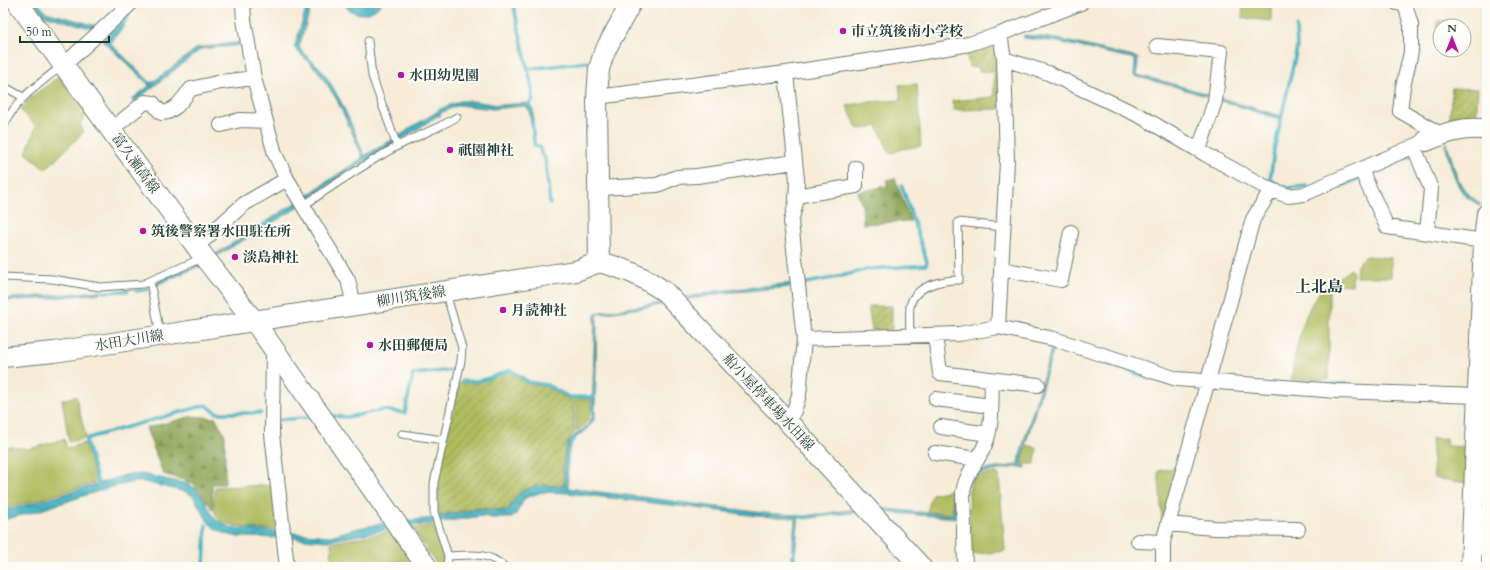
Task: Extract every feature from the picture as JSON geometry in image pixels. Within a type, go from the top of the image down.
[{"type":"main road","name":"富久瀬高線","points":[[18,3],[200,251],[254,321]]},
{"type":"main road","points":[[600,262],[597,97],[599,69],[603,56],[631,3]]},
{"type":"main road","points":[[1428,141],[1467,129],[1487,130]]},
{"type":"main road","points":[[1471,567],[1482,397],[1484,241],[1487,214]]},
{"type":"main road","name":"柳川筑後線","points":[[254,321],[576,271],[600,262]]},
{"type":"main road","name":"船小屋停車場水田線","points":[[600,262],[620,267],[644,278],[665,292],[788,422],[919,566]]},
{"type":"main road","points":[[254,321],[369,486],[399,525],[427,567]]},
{"type":"main road","name":"水田大川線","points":[[3,357],[54,352],[254,321]]},
{"type":"street","points":[[64,65],[129,6],[128,3]]},
{"type":"street","points":[[244,3],[244,20],[254,78],[275,154],[287,179],[348,280],[354,305]]},
{"type":"street","points":[[597,97],[786,73],[969,44],[1000,34],[1081,3]]},
{"type":"street","points":[[1397,3],[1405,4],[1411,25],[1411,52],[1403,87],[1400,111],[1428,141],[1431,189],[1427,232]]},
{"type":"street","points":[[998,327],[1007,162],[1004,59],[1000,34]]},
{"type":"street","points":[[1157,46],[1221,52],[1215,101],[1199,150]]},
{"type":"street","points":[[1004,59],[1048,73],[1142,116],[1271,190],[1289,196],[1304,194],[1428,141]]},
{"type":"street","points":[[786,73],[795,162],[796,196],[791,222],[804,339],[799,395],[794,411],[788,422]]},
{"type":"street","points":[[117,125],[145,102],[153,102],[161,113],[168,112],[177,106],[191,89],[221,82],[254,78]]},
{"type":"street","points":[[221,125],[240,120],[266,121]]},
{"type":"street","points":[[599,188],[657,185],[677,177],[697,176],[795,162]]},
{"type":"street","points":[[796,196],[856,186],[856,168]]},
{"type":"street","points":[[1361,170],[1387,227],[1484,241]]},
{"type":"street","points":[[200,251],[244,204],[287,179]]},
{"type":"street","points":[[1163,567],[1163,542],[1253,219],[1271,190]]},
{"type":"street","points":[[1001,269],[1061,280],[1071,232]]},
{"type":"street","points":[[804,339],[960,334],[998,327],[1054,339],[1176,379],[1209,380],[1337,391],[1482,397]]},
{"type":"street","points":[[935,335],[940,372],[1038,385]]},
{"type":"street","points":[[274,348],[272,434],[287,567]]},
{"type":"street","points":[[966,567],[963,492],[964,483],[986,442],[991,406],[992,380]]},
{"type":"street","points":[[936,399],[991,406]]},
{"type":"street","points":[[941,427],[988,434]]},
{"type":"street","points":[[935,453],[977,459]]},
{"type":"street","points":[[1168,524],[1214,528],[1298,528]]},
{"type":"street","points":[[1138,541],[1163,542]]},
{"type":"lane","points":[[368,41],[372,76],[397,146]]},
{"type":"lane","points":[[3,128],[8,117],[23,97],[64,65]]},
{"type":"lane","points":[[3,86],[23,97]]},
{"type":"lane","points":[[303,206],[356,170],[397,146],[444,125],[457,117]]},
{"type":"lane","points":[[910,336],[910,306],[913,298],[920,291],[941,281],[959,280],[958,222],[1003,227]]},
{"type":"lane","points":[[3,278],[52,279],[100,287],[144,284],[200,251]]},
{"type":"lane","points":[[150,281],[160,335]]},
{"type":"lane","points":[[445,291],[462,348],[461,361],[434,483],[436,520],[448,556],[447,567]]},
{"type":"lane","points":[[402,434],[443,440]]},
{"type":"lane","points":[[448,556],[483,555],[496,560],[505,567]]},
{"type":"green space","points":[[1243,3],[1263,3],[1271,6],[1271,21],[1242,18]]},
{"type":"green space","points":[[993,44],[998,49],[1000,109],[954,110],[952,101],[994,97],[994,72],[978,71],[978,68],[969,67],[966,52]]},
{"type":"green space","points":[[60,76],[86,114],[80,124],[84,132],[46,169],[26,153],[36,126],[20,110],[32,96]]},
{"type":"green space","points":[[917,84],[921,146],[902,149],[890,154],[877,126],[861,129],[857,128],[847,106],[865,102],[901,100],[899,85]]},
{"type":"green space","points":[[1452,88],[1478,89],[1476,123],[1449,128]]},
{"type":"green space","points":[[895,178],[911,221],[863,224],[862,205],[857,192],[887,186],[886,180]]},
{"type":"green space","points":[[1366,256],[1391,258],[1391,277],[1356,277],[1357,265]]},
{"type":"green space","points":[[1351,269],[1353,273],[1352,285],[1333,284],[1334,281]]},
{"type":"green space","points":[[1325,285],[1329,287],[1329,380],[1291,380],[1298,342],[1305,318],[1310,307]]},
{"type":"green space","points":[[868,306],[892,306],[892,330],[872,330]]},
{"type":"green space","points":[[510,371],[528,384],[546,387],[568,399],[573,399],[575,432],[570,438],[565,451],[563,465],[563,487],[540,484],[521,491],[507,510],[477,508],[439,515],[437,486],[459,383],[478,383]]},
{"type":"green space","points":[[76,396],[86,438],[69,442],[62,400]]},
{"type":"green space","points":[[575,399],[591,399],[589,417],[585,424],[577,431]]},
{"type":"green space","points":[[193,416],[216,418],[225,435],[225,484],[212,484],[213,510],[193,483],[163,474],[146,428]]},
{"type":"green space","points":[[1446,438],[1447,446],[1468,447],[1466,483],[1434,478],[1431,439]]},
{"type":"green space","points":[[64,439],[67,448],[84,443],[97,482],[3,509],[3,446],[29,449]]},
{"type":"green space","points":[[1027,445],[1037,448],[1035,464],[1022,464]]},
{"type":"green space","points":[[1179,467],[1163,528],[1158,471]]},
{"type":"green space","points":[[997,473],[999,476],[1005,551],[970,555],[969,489],[973,478]]},
{"type":"green space","points":[[272,485],[278,530],[254,529],[235,526],[220,520],[216,515],[214,505],[215,487]]},
{"type":"green space","points":[[952,490],[953,512],[951,514],[927,512],[932,494]]},
{"type":"green space","points":[[433,525],[443,550],[445,566],[438,566],[413,529]]},
{"type":"green space","points":[[394,531],[411,560],[376,565],[332,566],[331,543]]},
{"type":"water","points":[[34,3],[38,3],[46,12],[112,30],[127,15],[132,3],[136,3],[123,27],[110,43],[150,82],[153,82],[197,48],[242,42],[243,45],[201,49],[134,102],[132,99],[149,86],[103,41],[108,33],[43,15]]},
{"type":"water","points":[[308,3],[312,4],[299,47],[321,69],[328,79],[350,121],[364,155],[407,131],[440,109],[460,101],[473,101],[498,105],[527,103],[533,108],[533,124],[531,124],[529,109],[524,106],[493,109],[458,105],[441,113],[440,116],[437,116],[401,140],[350,170],[292,211],[198,267],[161,283],[156,287],[154,285],[160,280],[201,262],[217,253],[362,158],[337,100],[318,71],[294,48]]},
{"type":"water","points":[[343,3],[382,3],[373,11],[362,14],[351,11]]},
{"type":"water","points":[[1024,35],[1058,39],[1138,58],[1137,75],[1170,83],[1281,116],[1281,118],[1276,118],[1176,87],[1134,76],[1135,59],[1057,42],[1024,38]]},
{"type":"water","points":[[1445,143],[1448,147],[1456,174],[1461,184],[1468,193],[1481,204],[1480,206],[1466,196],[1459,187]]},
{"type":"water","points":[[792,283],[793,287],[723,293],[662,305],[599,314],[597,316],[595,418],[572,443],[568,455],[568,488],[763,513],[799,515],[794,567],[791,567],[795,518],[756,516],[568,493],[542,492],[525,498],[512,518],[492,518],[482,516],[380,531],[329,541],[238,537],[226,534],[215,529],[208,522],[193,496],[186,492],[144,482],[133,482],[108,488],[38,511],[3,520],[3,511],[55,497],[125,475],[142,474],[188,484],[195,488],[203,498],[215,519],[232,528],[330,536],[354,529],[389,522],[425,519],[478,509],[508,511],[516,497],[526,489],[539,486],[564,486],[564,460],[566,448],[572,438],[590,422],[592,418],[595,315],[600,312],[660,303],[717,291]]},
{"type":"water","points":[[101,291],[101,293],[56,298],[3,301],[3,299]]},
{"type":"water","points":[[1053,343],[1055,344],[1025,446],[1021,465],[1026,466],[1026,468],[1016,467],[977,474],[976,471],[1017,465]]},
{"type":"water","points":[[956,494],[957,518],[881,512],[859,512],[804,519],[803,516],[877,508],[951,515],[954,513],[953,495]]},
{"type":"waterway","points":[[513,3],[532,88],[533,99],[528,106]]},
{"type":"waterway","points":[[1296,27],[1297,48],[1274,150],[1270,180],[1287,188],[1307,186]]},
{"type":"waterway","points":[[528,69],[587,62]]},
{"type":"waterway","points":[[532,120],[535,146],[540,147],[541,154],[545,158],[550,204]]},
{"type":"waterway","points":[[1367,176],[1414,155]]},
{"type":"waterway","points":[[1335,187],[1340,187],[1361,178]]},
{"type":"waterway","points":[[800,284],[869,269],[926,265],[927,262],[902,186]]},
{"type":"waterway","points":[[136,291],[149,289]]},
{"type":"waterway","points":[[104,292],[128,291]]},
{"type":"waterway","points":[[1052,350],[1053,346],[1171,385],[1177,385]]},
{"type":"waterway","points":[[332,416],[348,417],[383,410],[405,413],[413,374],[454,370]]},
{"type":"waterway","points":[[462,381],[481,380],[510,370],[529,382],[547,385],[569,397],[594,397]]},
{"type":"waterway","points":[[1331,384],[1347,384]]},
{"type":"waterway","points":[[1239,391],[1285,395],[1288,390]]},
{"type":"waterway","points":[[99,487],[86,441],[88,438],[206,405],[217,413],[261,413]]},
{"type":"waterway","points":[[277,420],[312,417]]},
{"type":"waterway","points":[[955,499],[958,481],[962,479]]},
{"type":"waterway","points":[[797,517],[808,517]]},
{"type":"waterway","points":[[204,567],[206,525]]},
{"type":"place","name":"市立筑後南小学校","points":[[843,31]]},
{"type":"place","name":"水田幼児園","points":[[401,75]]},
{"type":"place","name":"祇園神社","points":[[450,150]]},
{"type":"place","name":"筑後警察署水田駐在所","points":[[143,231]]},
{"type":"place","name":"淡島神社","points":[[235,257]]},
{"type":"place","name":"月読神社","points":[[503,310]]},
{"type":"place","name":"水田郵便局","points":[[370,345]]},
{"type":"district","name":"上北島","points":[[1319,286]]}]
